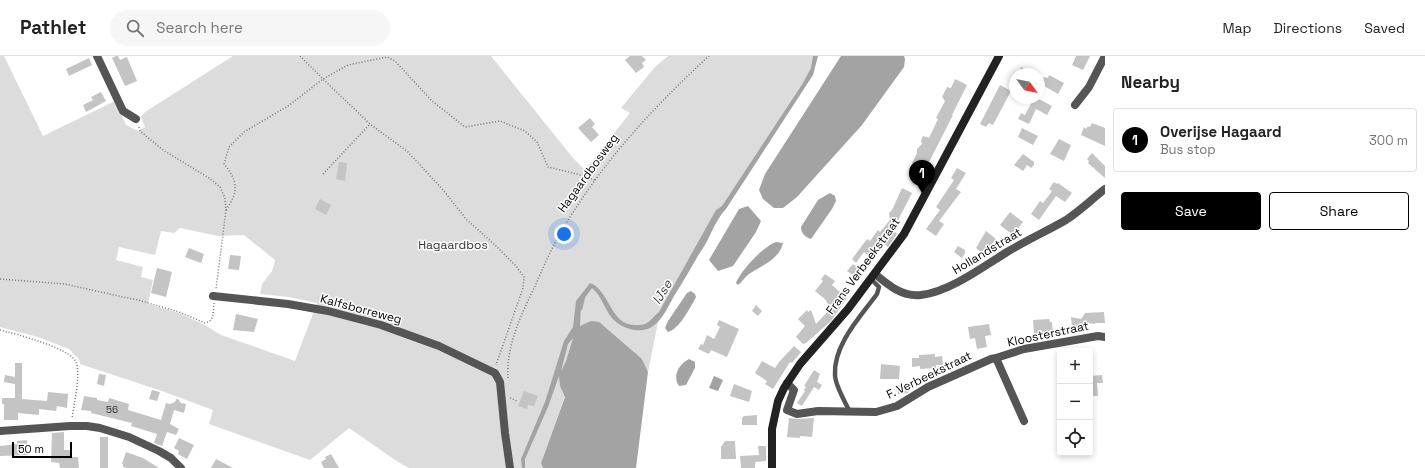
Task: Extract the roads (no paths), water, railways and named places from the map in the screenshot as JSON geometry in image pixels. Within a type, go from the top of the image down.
[{"type":"main road","name":"Frans Verbeekstraat","points":[[772,468],[772,429],[778,401],[787,382],[800,364],[831,330],[873,277],[904,234],[997,57]]},
{"type":"street","points":[[97,56],[124,110],[136,119]]},
{"type":"street","points":[[1075,105],[1089,87],[1104,56]]},
{"type":"street","name":"Hollandstraat","points":[[873,277],[908,295],[921,295],[955,284],[1010,250],[1067,219],[1105,189]]},
{"type":"street","name":"Kalfsborreweg","points":[[214,296],[288,304],[328,311],[381,325],[439,346],[495,373],[500,382],[510,468]]},
{"type":"street","name":"Kloosterstraat","points":[[996,358],[1024,349],[1098,336],[1105,337]]},
{"type":"street","points":[[996,358],[1024,421]]},
{"type":"street","name":"F. Verbeekstraat","points":[[787,382],[794,390],[787,410],[797,414],[818,410],[876,412],[897,406],[928,387],[996,358]]},
{"type":"street","points":[[0,431],[87,426],[122,434],[165,454],[182,468]]},
{"type":"lane","points":[[850,412],[834,375],[838,354],[843,341],[877,294],[879,288],[873,277]]},
{"type":"waterway","name":"IJse","points":[[581,309],[584,297]]},
{"type":"place","name":"Overijse Hagaard","points":[[922,193]]},
{"type":"park label","name":"Hagaardbos","points":[[453,245]]}]
